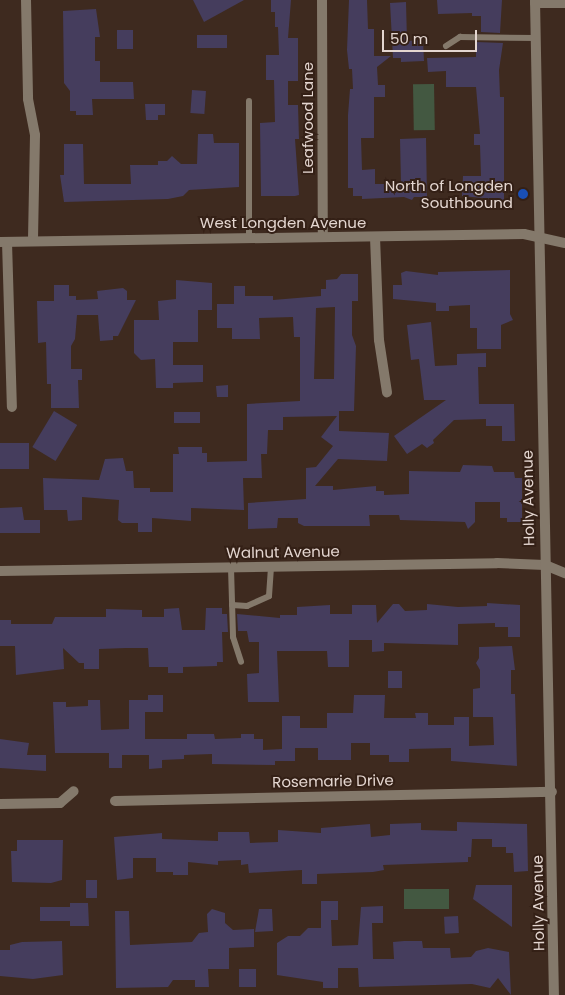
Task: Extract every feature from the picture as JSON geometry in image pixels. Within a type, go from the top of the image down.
[{"type":"street","points":[[26,0],[28,99],[35,135],[34,241]]},
{"type":"street","name":"Leafwood Lane","points":[[322,0],[323,236]]},
{"type":"street","points":[[535,1],[565,3]]},
{"type":"street","name":"Holly Avenue","points":[[535,1],[544,565],[552,792],[554,995]]},
{"type":"street","name":"West Longden Avenue","points":[[4,242],[504,234],[539,236],[565,243]]},
{"type":"street","points":[[375,237],[379,340],[387,392]]},
{"type":"street","points":[[4,242],[12,407]]},
{"type":"street","name":"Walnut Avenue","points":[[0,571],[497,563],[544,565],[565,573]]},
{"type":"street","points":[[0,804],[60,803],[74,791]]},
{"type":"street","name":"Rosemarie Drive","points":[[115,801],[552,792]]},
{"type":"lane","points":[[446,46],[460,37],[536,38]]},
{"type":"lane","points":[[249,101],[249,238]]},
{"type":"lane","points":[[232,604],[247,606],[269,596],[271,567]]},
{"type":"lane","points":[[231,568],[233,637],[241,662]]},
{"type":"green space","points":[[413,84],[434,84],[435,130],[414,130]]},
{"type":"green space","points":[[404,889],[449,889],[449,909],[404,909]]},
{"type":"building","points":[[193,0],[244,0],[204,22]]},
{"type":"building","points":[[271,0],[291,0],[288,38],[298,38],[298,81],[288,81],[288,105],[298,105],[299,139],[295,139],[299,195],[295,196],[261,196],[260,123],[275,122],[274,80],[266,80],[266,55],[279,55],[278,27],[275,27],[275,12],[271,12]]},
{"type":"building","points":[[349,0],[367,0],[368,29],[374,29],[374,56],[391,56],[377,67],[378,85],[385,85],[385,97],[374,97],[374,138],[361,138],[362,170],[375,169],[375,184],[401,184],[400,139],[426,138],[427,197],[414,197],[412,200],[404,197],[362,199],[362,196],[353,196],[353,188],[348,188],[348,115],[350,89],[353,89],[352,69],[349,69],[347,50]]},
{"type":"building","points":[[437,0],[502,0],[500,33],[481,32],[481,16],[472,16],[472,13],[438,14]]},
{"type":"building","points":[[406,2],[407,41],[423,40],[424,61],[401,62],[401,58],[393,58],[390,3]]},
{"type":"building","points":[[96,9],[100,37],[95,37],[95,61],[100,61],[100,82],[133,82],[134,99],[92,99],[93,115],[76,115],[76,111],[70,111],[70,91],[64,83],[63,11]]},
{"type":"building","points":[[117,30],[133,30],[133,49],[117,49]]},
{"type":"building","points":[[197,35],[227,35],[227,48],[197,48]]},
{"type":"building","points":[[476,42],[503,43],[499,70],[500,97],[504,97],[504,200],[462,196],[463,176],[481,176],[480,145],[474,145],[474,134],[480,134],[476,87],[446,87],[446,71],[428,72],[427,58],[476,57]]},
{"type":"building","points":[[192,90],[206,91],[204,114],[190,113]]},
{"type":"building","points":[[145,104],[165,104],[165,115],[158,115],[158,120],[146,120]]},
{"type":"building","points":[[198,134],[213,134],[214,143],[239,143],[239,187],[189,190],[183,196],[168,199],[64,202],[60,175],[64,175],[64,144],[83,144],[84,184],[131,184],[130,165],[158,165],[158,161],[167,161],[172,156],[181,164],[197,164]]},
{"type":"building","points":[[510,270],[510,314],[513,320],[501,325],[501,349],[477,349],[477,328],[470,328],[470,305],[449,306],[449,311],[436,311],[436,303],[393,299],[393,285],[402,285],[401,273],[406,271],[438,275],[438,272]]},
{"type":"building","points":[[341,274],[358,274],[358,301],[352,301],[352,335],[356,346],[354,411],[339,411],[339,431],[389,433],[387,461],[338,459],[315,486],[333,486],[333,490],[376,486],[376,491],[384,491],[384,495],[409,494],[409,471],[460,472],[463,465],[492,466],[494,472],[514,472],[515,478],[522,478],[522,522],[507,522],[507,518],[500,518],[500,502],[475,502],[475,522],[468,529],[465,522],[400,520],[399,515],[369,515],[370,526],[304,526],[298,523],[298,518],[278,518],[277,528],[248,529],[248,503],[306,499],[306,468],[316,467],[333,446],[321,437],[337,416],[283,417],[283,430],[268,430],[267,454],[261,454],[262,478],[243,478],[244,510],[191,508],[191,521],[152,518],[152,532],[138,532],[138,523],[122,523],[118,520],[119,500],[82,497],[82,520],[68,521],[67,510],[44,510],[43,478],[99,480],[105,459],[123,458],[126,471],[133,471],[134,488],[150,488],[150,492],[173,492],[173,454],[179,454],[178,447],[202,447],[202,453],[207,453],[207,462],[247,461],[247,404],[300,401],[300,337],[294,337],[293,317],[259,318],[260,339],[232,339],[232,328],[217,328],[217,304],[234,304],[234,286],[245,286],[245,296],[273,296],[273,300],[321,296],[321,289],[326,289],[326,280],[337,279]],"holes":[[[335,307],[334,379],[314,379],[316,308]]]},
{"type":"building","points":[[176,280],[212,283],[212,310],[198,310],[198,342],[173,342],[173,365],[203,365],[203,382],[173,383],[173,388],[156,388],[155,359],[141,360],[134,353],[134,320],[159,320],[158,301],[176,299]]},
{"type":"building","points":[[54,285],[69,285],[69,296],[76,296],[76,300],[98,299],[97,291],[123,288],[127,291],[127,300],[136,300],[118,336],[113,336],[113,340],[100,341],[98,315],[77,315],[75,339],[71,346],[71,369],[82,369],[82,380],[78,380],[79,408],[51,408],[51,384],[47,384],[46,342],[38,343],[37,301],[54,301]]},
{"type":"building","points":[[431,322],[435,366],[457,365],[457,354],[486,353],[486,367],[478,367],[479,404],[514,404],[515,441],[502,441],[502,426],[486,426],[486,419],[454,420],[433,440],[434,443],[427,448],[422,444],[407,454],[394,436],[446,400],[424,400],[419,359],[411,360],[407,325]]},
{"type":"building","points":[[228,385],[228,397],[217,397],[216,386]]},
{"type":"building","points":[[54,411],[77,425],[56,461],[32,447]]},
{"type":"building","points":[[174,412],[200,412],[200,423],[174,423]]},
{"type":"building","points":[[0,443],[29,443],[29,469],[0,469]]},
{"type":"building","points":[[22,507],[24,520],[40,520],[40,533],[0,533],[0,508]]},
{"type":"building","points":[[487,603],[520,605],[520,637],[508,637],[508,627],[495,627],[495,623],[458,624],[458,645],[384,643],[384,651],[372,652],[372,640],[349,640],[349,667],[328,667],[327,651],[277,651],[279,702],[248,702],[247,674],[259,673],[259,642],[249,642],[247,631],[238,631],[237,614],[280,618],[280,615],[297,615],[297,607],[330,605],[330,614],[352,614],[352,605],[376,605],[377,623],[393,604],[399,604],[405,611],[427,610],[427,604],[458,607],[487,606]]},
{"type":"building","points":[[179,608],[182,630],[205,630],[206,608],[222,608],[222,614],[227,614],[228,632],[222,632],[223,662],[217,662],[217,666],[183,667],[183,673],[168,673],[168,667],[149,667],[148,648],[99,649],[99,669],[84,669],[84,663],[79,663],[63,648],[64,669],[16,675],[15,646],[0,646],[0,620],[11,620],[11,624],[52,624],[55,617],[106,617],[106,609],[142,610],[142,617],[164,617],[164,609]]},
{"type":"building","points":[[512,646],[515,670],[511,670],[511,694],[515,694],[517,766],[451,761],[451,748],[409,749],[409,762],[389,762],[389,755],[370,755],[370,743],[351,743],[351,760],[318,760],[318,748],[295,748],[295,761],[275,761],[275,765],[212,764],[212,754],[184,755],[184,759],[162,760],[162,768],[149,769],[149,755],[122,755],[122,768],[109,768],[109,753],[55,753],[53,702],[66,702],[66,707],[88,706],[88,700],[100,700],[101,730],[129,729],[129,700],[148,700],[148,695],[163,695],[163,712],[145,712],[145,739],[187,739],[187,734],[214,734],[215,739],[241,738],[241,734],[254,734],[254,739],[263,739],[263,750],[282,749],[282,716],[300,716],[300,728],[327,728],[327,713],[353,713],[354,695],[385,695],[384,718],[416,718],[415,713],[428,713],[428,725],[454,725],[454,717],[469,717],[469,746],[494,745],[493,717],[473,717],[473,689],[480,688],[480,670],[476,663],[479,658],[479,647]]},
{"type":"building","points":[[388,671],[402,671],[402,688],[388,688]]},
{"type":"building","points":[[0,739],[29,743],[27,755],[46,755],[46,771],[0,768]]},
{"type":"building","points":[[457,822],[527,824],[528,871],[514,872],[513,853],[506,853],[506,847],[492,847],[492,839],[472,839],[471,857],[468,857],[468,862],[383,865],[384,870],[373,872],[317,874],[317,884],[302,884],[302,870],[249,873],[248,864],[241,865],[241,860],[218,861],[218,865],[188,862],[188,875],[173,875],[173,872],[156,872],[156,858],[133,858],[133,878],[117,880],[114,837],[162,833],[162,839],[218,841],[218,832],[249,832],[250,843],[278,842],[278,830],[321,833],[321,828],[370,824],[371,837],[390,835],[390,824],[421,823],[421,830],[457,831]]},
{"type":"building","points":[[17,840],[63,840],[62,880],[51,883],[12,882],[11,851],[17,851]]},
{"type":"building","points":[[86,880],[97,880],[97,898],[86,898]]},
{"type":"building","points":[[476,885],[512,885],[512,927],[473,899]]},
{"type":"building","points":[[321,901],[338,901],[338,920],[331,920],[332,946],[358,945],[361,907],[383,906],[383,923],[372,923],[373,959],[394,959],[393,942],[404,941],[422,941],[423,948],[450,948],[451,958],[471,957],[476,951],[488,948],[509,952],[511,995],[498,978],[490,988],[472,984],[359,987],[358,968],[338,968],[338,988],[323,988],[323,982],[277,975],[277,943],[288,936],[300,936],[308,928],[321,928]]},
{"type":"building","points":[[70,903],[88,903],[89,926],[70,926],[70,921],[40,921],[40,907],[70,907]]},
{"type":"building","points":[[212,909],[225,913],[225,923],[233,930],[254,929],[254,947],[229,948],[229,969],[208,969],[209,987],[195,987],[195,980],[173,980],[168,987],[116,988],[115,911],[129,911],[130,945],[192,942],[199,933],[208,932],[207,914]]},
{"type":"building","points":[[259,909],[272,909],[273,931],[255,932]]},
{"type":"building","points":[[458,916],[459,933],[445,934],[444,917]]},
{"type":"building","points":[[62,941],[63,975],[33,979],[0,976],[0,950],[10,950],[10,945],[22,942]]},
{"type":"building","points":[[239,969],[256,969],[256,987],[239,987]]},
{"type":"place","name":"North of Longden Southbound","points":[[523,194]]}]
